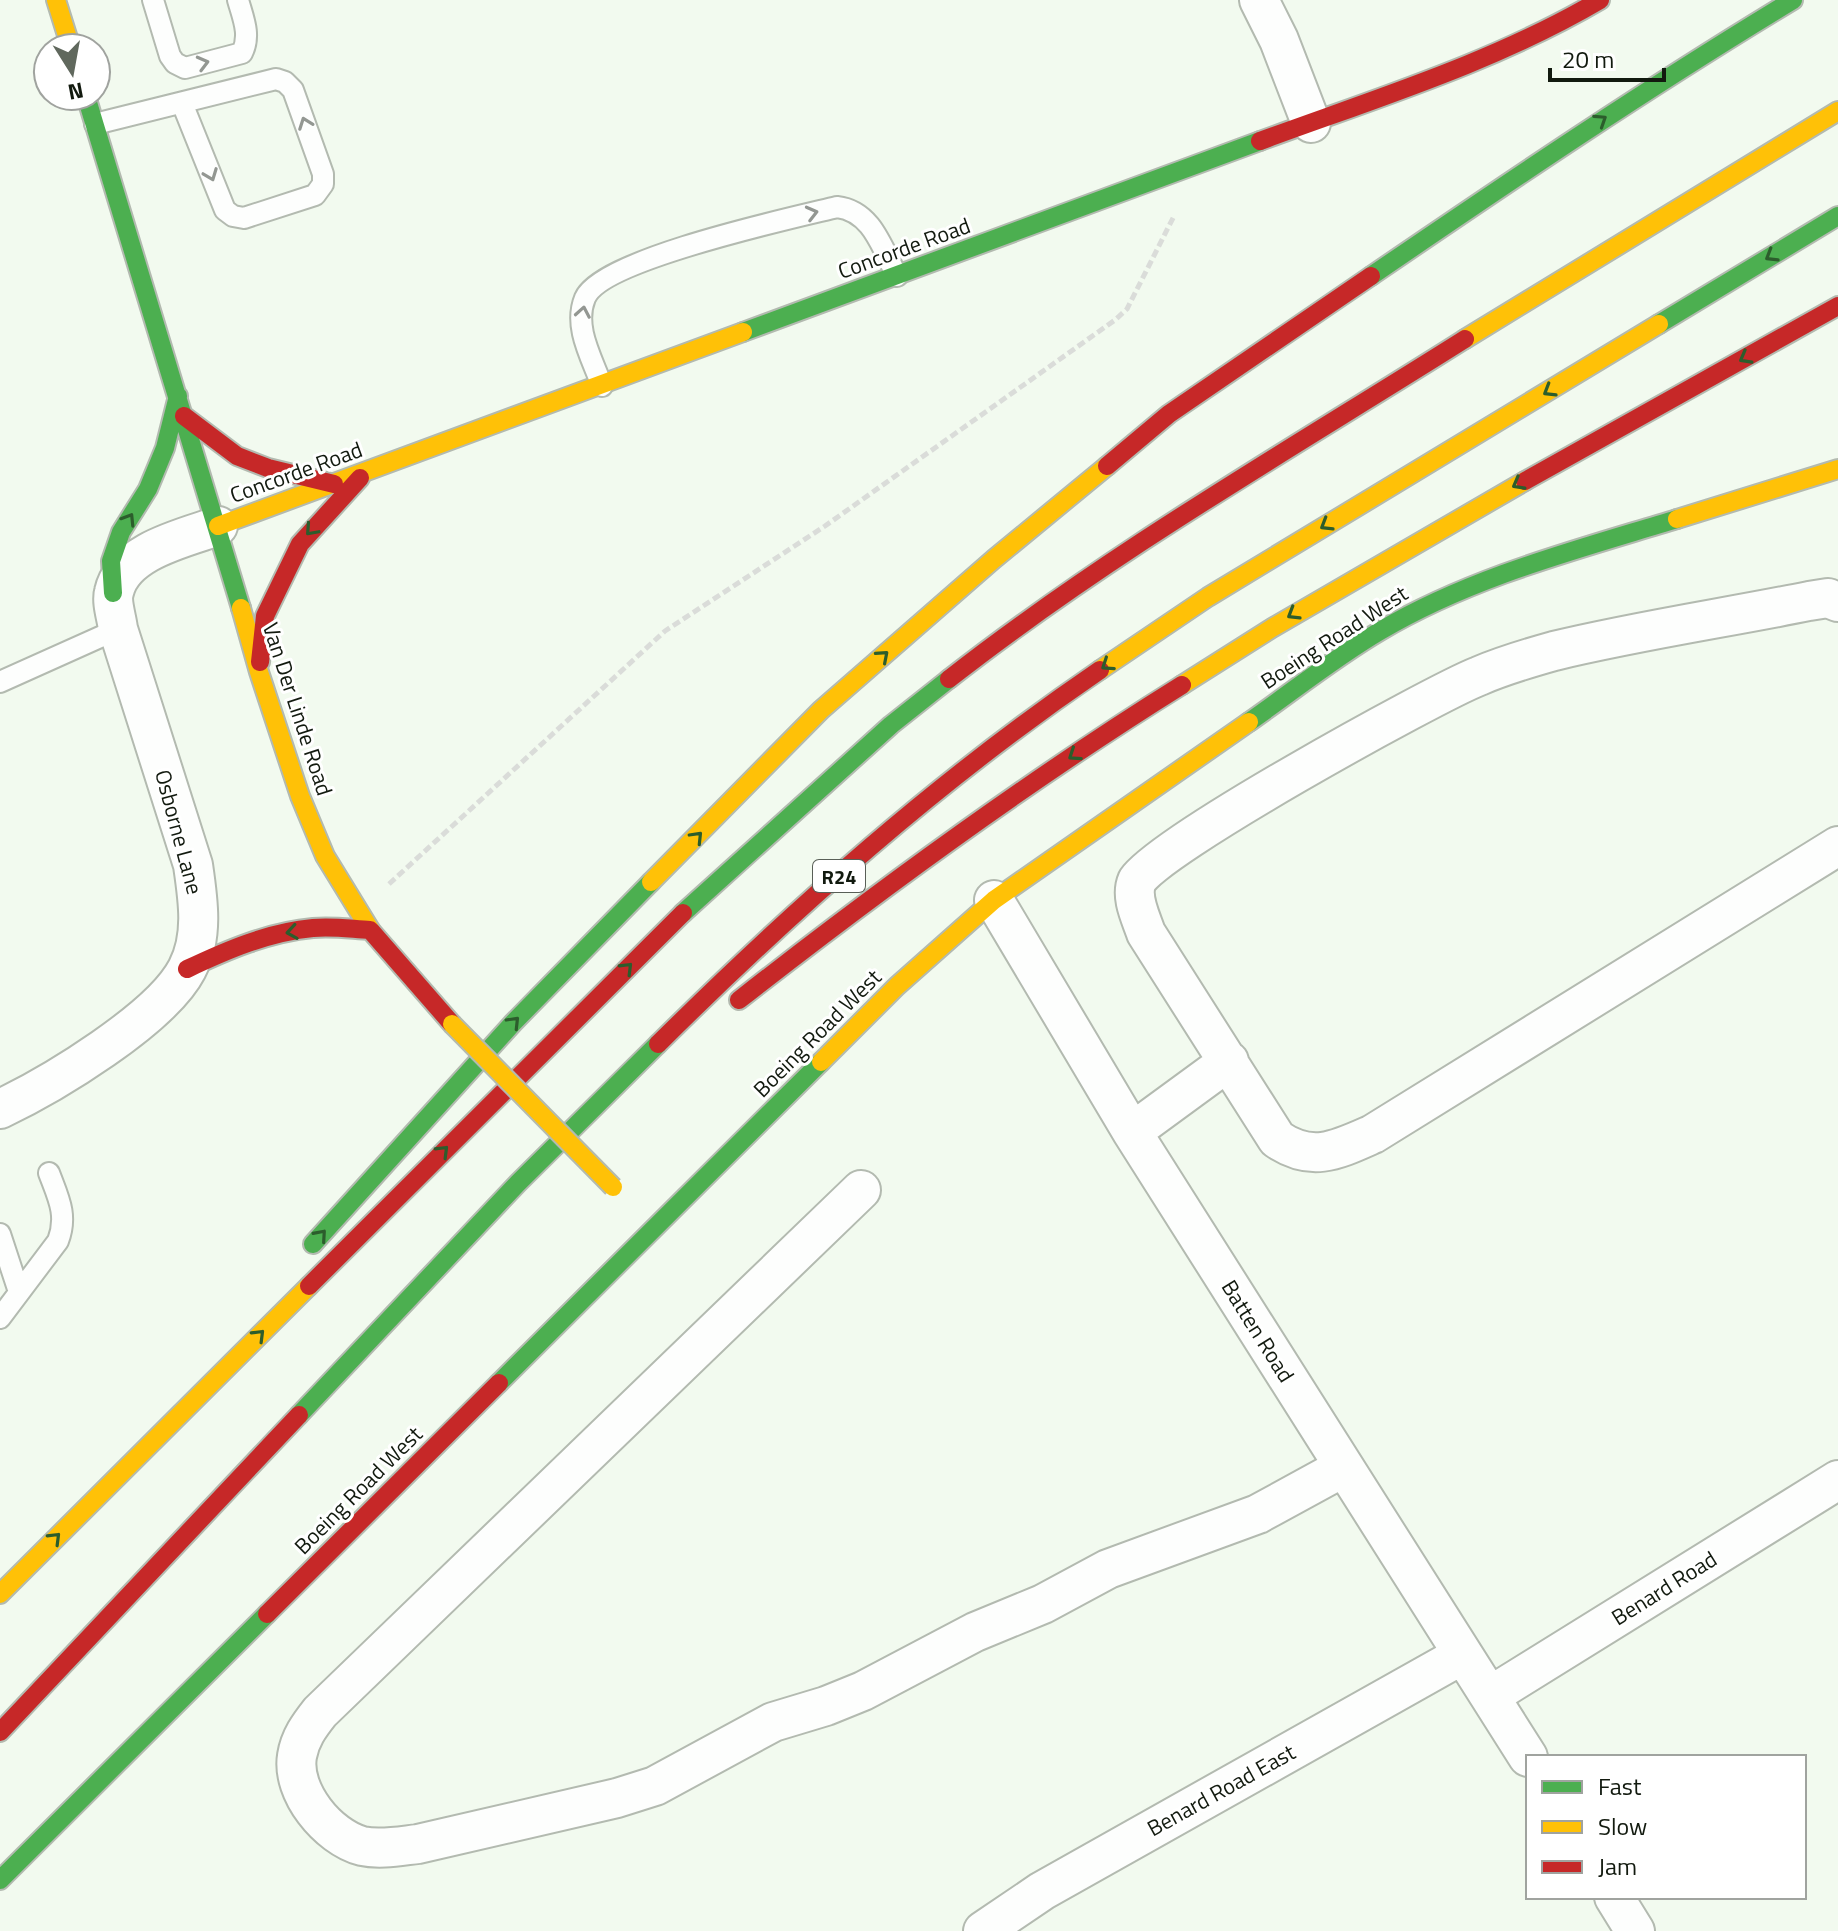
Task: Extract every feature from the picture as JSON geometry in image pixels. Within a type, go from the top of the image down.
[{"type":"main road","points":[[56,0],[66,32]]},
{"type":"main road","name":"Concorde Road","points":[[218,526],[1458,68],[1573,16],[1600,0]]},
{"type":"main road","points":[[302,1257],[513,1023],[821,710],[994,559],[1169,414],[1536,163],[1689,63],[1793,0]]},
{"type":"main road","points":[[0,1594],[690,906],[891,725],[1017,626],[1154,534],[1838,111]]},
{"type":"main road","name":"Van Der Linde Road","points":[[91,112],[218,526],[259,672],[305,808],[325,856],[370,930],[452,1024],[618,1192]]},
{"type":"main road","name":"R24","points":[[0,1732],[518,1183],[753,950],[934,794],[1062,696],[1208,597],[1838,216]]},
{"type":"main road","points":[[726,1011],[938,847],[1227,653],[1430,532],[1838,306]]},
{"type":"main road","points":[[116,611],[111,561],[121,532],[148,489],[165,448],[178,396]]},
{"type":"main road","points":[[184,416],[237,456],[268,468],[334,484]]},
{"type":"main road","name":"Boeing Road West","points":[[0,1880],[649,1224],[897,986],[994,900],[1378,632],[1423,607],[1513,570],[1838,469]]},
{"type":"main road","points":[[259,672],[265,616],[300,544],[364,473]]},
{"type":"main road","points":[[187,969],[268,935],[315,928],[370,930]]},
{"type":"main road","points":[[518,1183],[677,1052]]},
{"type":"main road","points":[[107,1486],[243,1326]]},
{"type":"street","points":[[1259,0],[1279,40],[1311,123]]},
{"type":"street","points":[[116,611],[125,570],[138,559],[218,526]]},
{"type":"street","points":[[1838,602],[1828,598],[1809,601],[1553,652],[1479,676],[1429,700],[1211,824],[1153,864],[1138,880],[1135,895],[1146,933],[1277,1139],[1292,1149],[1309,1153],[1338,1150],[1373,1134],[1838,846]]},
{"type":"street","name":"Osborne Lane","points":[[0,1109],[24,1098],[124,1034],[163,1000],[187,969],[198,932],[193,865],[116,611]]},
{"type":"street","name":"Batten Road","points":[[994,900],[1132,1132],[1527,1755]]},
{"type":"street","points":[[1132,1132],[1229,1061]]},
{"type":"street","points":[[861,1190],[320,1712],[304,1733],[296,1759],[301,1785],[316,1813],[336,1833],[361,1845],[387,1847],[418,1844],[617,1798],[655,1786],[773,1722],[863,1691],[975,1632],[1043,1604],[1108,1569],[1258,1514],[1344,1467]]},
{"type":"street","name":"Benard Road","points":[[1490,1696],[1838,1480]]},
{"type":"street","name":"Benard Road East","points":[[983,1931],[1042,1891],[1462,1655]]},
{"type":"street","points":[[1615,1899],[1635,1931]]},
{"type":"lane","points":[[153,0],[170,56],[185,68],[242,53],[247,43],[238,0]]},
{"type":"lane","points":[[95,124],[276,79],[293,90],[323,174],[323,184],[315,195],[244,218],[233,216],[225,210],[182,103]]},
{"type":"lane","points":[[602,386],[579,321],[586,295],[605,279],[652,258],[704,241],[837,207],[861,214],[897,276]]},
{"type":"lane","points":[[0,682],[116,611]]},
{"type":"lane","points":[[0,1318],[58,1241],[63,1228],[64,1215],[49,1173]]},
{"type":"lane","points":[[0,1234],[19,1292]]},
{"type":"path","points":[[357,910],[665,631],[825,526],[1115,320],[1127,309],[1200,163]]},
{"type":"traffic: fast","points":[[1371,276],[1633,101],[1793,0]]},
{"type":"traffic: fast","points":[[91,112],[241,608]]},
{"type":"traffic: fast","points":[[743,332],[1260,141]]},
{"type":"traffic: fast","points":[[1659,324],[1838,216]]},
{"type":"traffic: fast","points":[[113,593],[111,561],[121,532],[148,489],[165,448],[178,396]]},
{"type":"traffic: fast","points":[[1249,722],[1346,652],[1415,612],[1525,566],[1677,519]]},
{"type":"traffic: fast","points":[[683,913],[891,725],[949,679]]},
{"type":"traffic: fast","points":[[313,1244],[513,1023],[651,882]]},
{"type":"traffic: fast","points":[[299,1415],[518,1183],[658,1044]]},
{"type":"traffic: fast","points":[[499,1383],[821,1062]]},
{"type":"traffic: fast","points":[[0,1880],[267,1614]]},
{"type":"traffic: slow","points":[[56,0],[66,32]]},
{"type":"traffic: slow","points":[[1465,339],[1838,111]]},
{"type":"traffic: slow","points":[[1100,670],[1208,597],[1659,324]]},
{"type":"traffic: slow","points":[[218,526],[743,332]]},
{"type":"traffic: slow","points":[[651,882],[821,710],[994,559],[1107,466]]},
{"type":"traffic: slow","points":[[1677,519],[1838,469]]},
{"type":"traffic: slow","points":[[1182,685],[1272,628],[1525,481]]},
{"type":"traffic: slow","points":[[241,608],[300,796],[325,856],[371,931]]},
{"type":"traffic: slow","points":[[821,1062],[897,986],[994,900],[1249,722]]},
{"type":"traffic: slow","points":[[452,1024],[613,1187]]},
{"type":"traffic: slow","points":[[0,1594],[309,1286]]},
{"type":"traffic: jam","points":[[1260,141],[1476,61],[1600,0]]},
{"type":"traffic: jam","points":[[1107,466],[1169,414],[1371,276]]},
{"type":"traffic: jam","points":[[1525,481],[1838,306]]},
{"type":"traffic: jam","points":[[949,679],[1011,632],[1138,545],[1465,339]]},
{"type":"traffic: jam","points":[[184,416],[237,456],[268,468],[334,484]]},
{"type":"traffic: jam","points":[[260,662],[265,616],[300,544],[360,478]]},
{"type":"traffic: jam","points":[[658,1044],[762,944],[870,847],[983,755],[1100,670]]},
{"type":"traffic: jam","points":[[739,1000],[956,836],[1182,685]]},
{"type":"traffic: jam","points":[[309,1286],[683,913]]},
{"type":"traffic: jam","points":[[187,969],[280,933],[320,927],[370,930]]},
{"type":"traffic: jam","points":[[371,931],[452,1024]]},
{"type":"traffic: jam","points":[[267,1614],[499,1383]]},
{"type":"traffic: jam","points":[[0,1732],[299,1415]]}]
